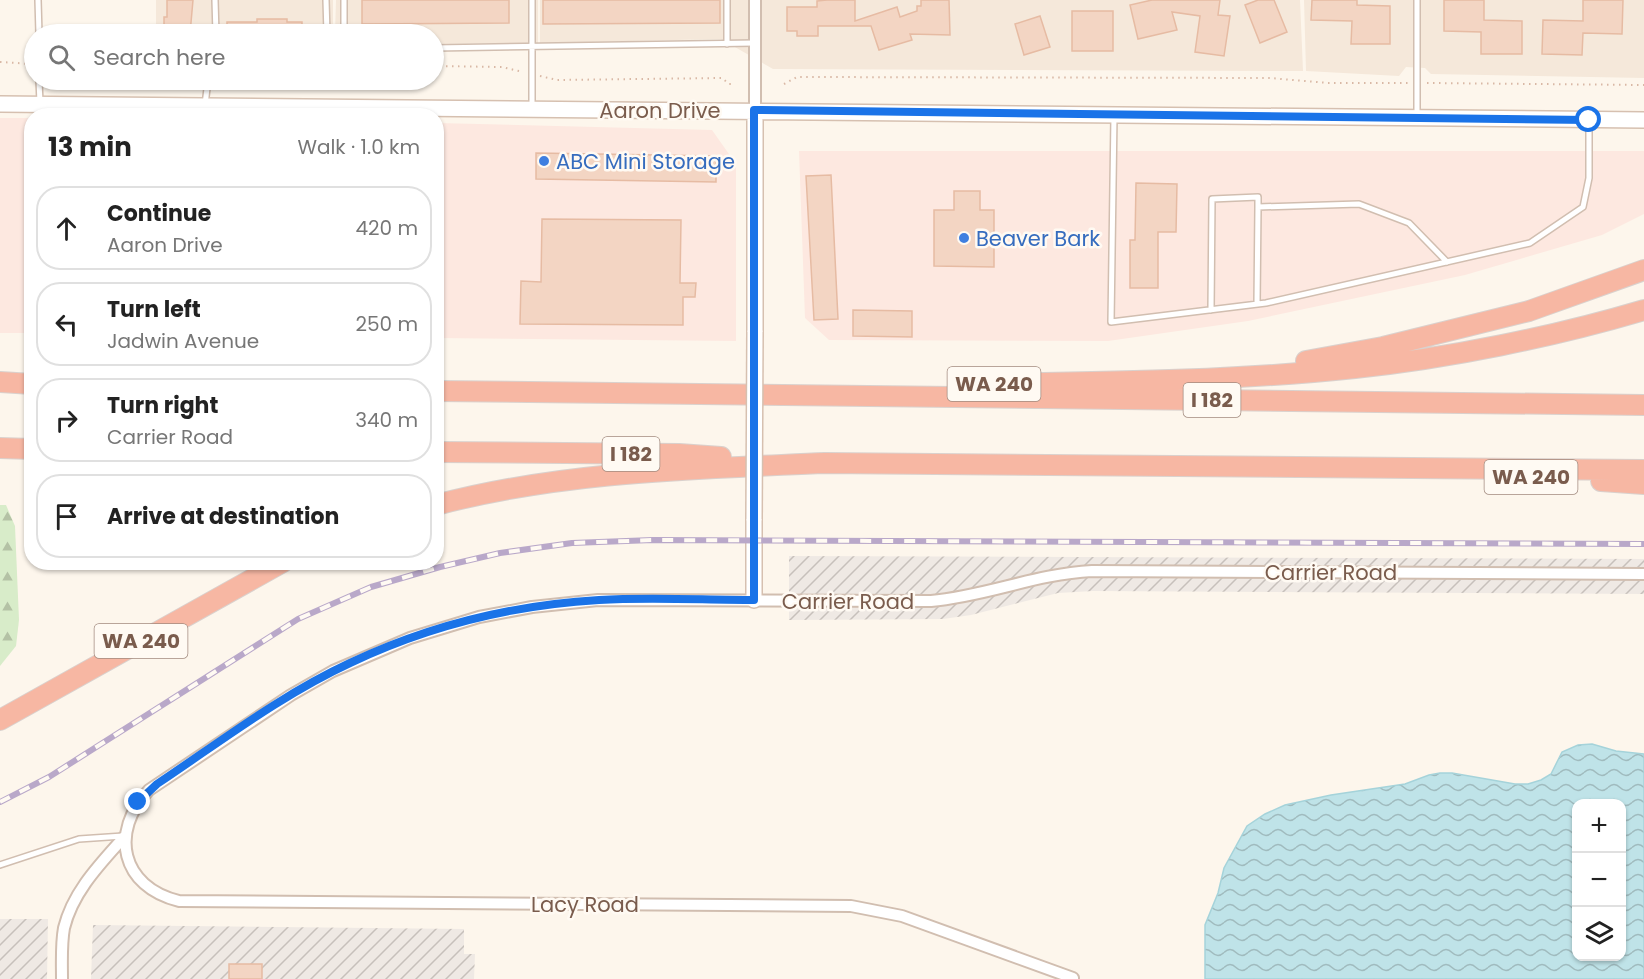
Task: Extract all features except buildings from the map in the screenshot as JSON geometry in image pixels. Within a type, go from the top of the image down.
[{"type":"highway","points":[[1208,379],[1383,347],[1471,327],[1529,311],[1644,270]]},
{"type":"highway","name":"WA 240","points":[[780,394],[864,386],[1208,379],[1325,371],[1490,347],[1644,310]]},
{"type":"highway","points":[[0,383],[24,384]]},
{"type":"highway","name":"I 182","points":[[444,390],[1644,405]]},
{"type":"highway","points":[[0,448],[24,448]]},
{"type":"highway","name":"I 182","points":[[444,452],[679,454],[825,463],[1644,470]]},
{"type":"highway","points":[[444,503],[554,480],[706,468],[825,463]]},
{"type":"highway","name":"WA 240","points":[[1419,469],[1644,484]]},
{"type":"highway","name":"WA 240","points":[[0,720],[269,570]]},
{"type":"street","points":[[754,0],[754,600]]},
{"type":"street","name":"Aaron Drive","points":[[0,104],[40,104],[65,108]]},
{"type":"street","name":"Aaron Drive","points":[[444,109],[754,110],[1644,120]]},
{"type":"street","name":"Carrier Road","points":[[125,836],[129,818],[138,802],[157,784],[307,686],[350,663],[402,641],[479,617],[553,604],[623,599],[931,601],[967,596],[1051,575],[1092,571],[1644,574]]},
{"type":"street","points":[[62,979],[63,936],[72,906],[92,874],[125,836]]},
{"type":"street","name":"Lacy Road","points":[[125,836],[129,862],[139,880],[158,894],[179,901],[851,906],[902,916],[1072,978]]},
{"type":"lane","points":[[38,0],[39,24]]},
{"type":"lane","points":[[214,0],[215,24]]},
{"type":"lane","points":[[326,0],[327,24]]},
{"type":"lane","points":[[344,0],[344,24]]},
{"type":"lane","points":[[532,0],[532,109]]},
{"type":"lane","points":[[727,0],[727,44]]},
{"type":"lane","points":[[1417,119],[1418,0]]},
{"type":"lane","points":[[444,48],[754,44]]},
{"type":"lane","points":[[39,90],[40,104]]},
{"type":"lane","points":[[197,108],[204,90]]},
{"type":"lane","points":[[1114,114],[1111,322],[1257,304],[1530,243],[1582,207],[1589,178],[1589,120]]},
{"type":"lane","points":[[1211,310],[1212,199],[1258,197],[1257,304]]},
{"type":"lane","points":[[1258,207],[1359,204],[1409,223],[1447,262]]},
{"type":"lane","points":[[0,865],[79,839],[125,836]]},
{"type":"path","points":[[0,62],[24,63]]},
{"type":"path","points":[[444,66],[502,67],[557,80],[722,78],[729,84],[735,84]]},
{"type":"path","points":[[784,84],[797,77],[1270,78],[1328,83],[1644,85]]},
{"type":"shaded area","points":[[156,0],[333,0],[333,24],[156,24]]},
{"type":"shaded area","points":[[336,0],[538,0],[538,43],[444,44],[444,24],[335,24]]},
{"type":"shaded area","points":[[540,0],[1300,0],[1303,71],[773,69],[721,39],[540,43]]},
{"type":"shaded area","points":[[1304,0],[1644,0],[1644,78],[1431,74],[1425,68],[1406,67],[1399,76],[1306,71]]},
{"type":"shaded area","points":[[0,118],[24,118],[24,333],[0,333]]},
{"type":"shaded area","points":[[444,123],[712,130],[736,164],[736,341],[444,338]]},
{"type":"shaded area","name":"Beaver Bark","points":[[799,151],[1644,151],[1644,214],[1602,235],[1465,275],[1248,321],[1108,341],[829,340],[805,318]]},
{"type":"shaded area","points":[[789,556],[1644,559],[1644,594],[1093,591],[1058,593],[971,615],[943,619],[789,620]]},
{"type":"shaded area","points":[[0,919],[48,919],[47,979],[0,979]]},
{"type":"shaded area","points":[[93,925],[464,929],[464,954],[475,954],[474,979],[91,979]]},
{"type":"green space","points":[[0,505],[6,505],[15,526],[19,620],[16,646],[0,666]]},
{"type":"water","points":[[1592,744],[1616,751],[1644,754],[1644,979],[1205,979],[1205,925],[1218,893],[1224,868],[1247,826],[1265,814],[1285,805],[1331,795],[1405,784],[1440,773],[1528,784],[1551,774],[1562,752],[1578,745]]},
{"type":"railway","points":[[444,566],[500,553],[572,543],[653,540],[1644,544]]},
{"type":"railway","points":[[0,802],[49,777],[298,619],[371,587],[430,570]]},
{"type":"place","name":"ABC Mini Storage","points":[[544,161]]},
{"type":"place","name":"Beaver Bark","points":[[964,238]]},
{"type":"route","points":[[138,802],[157,784],[315,681],[387,647],[434,630],[505,611],[553,604],[623,599],[754,600],[754,110],[1589,120]]}]
